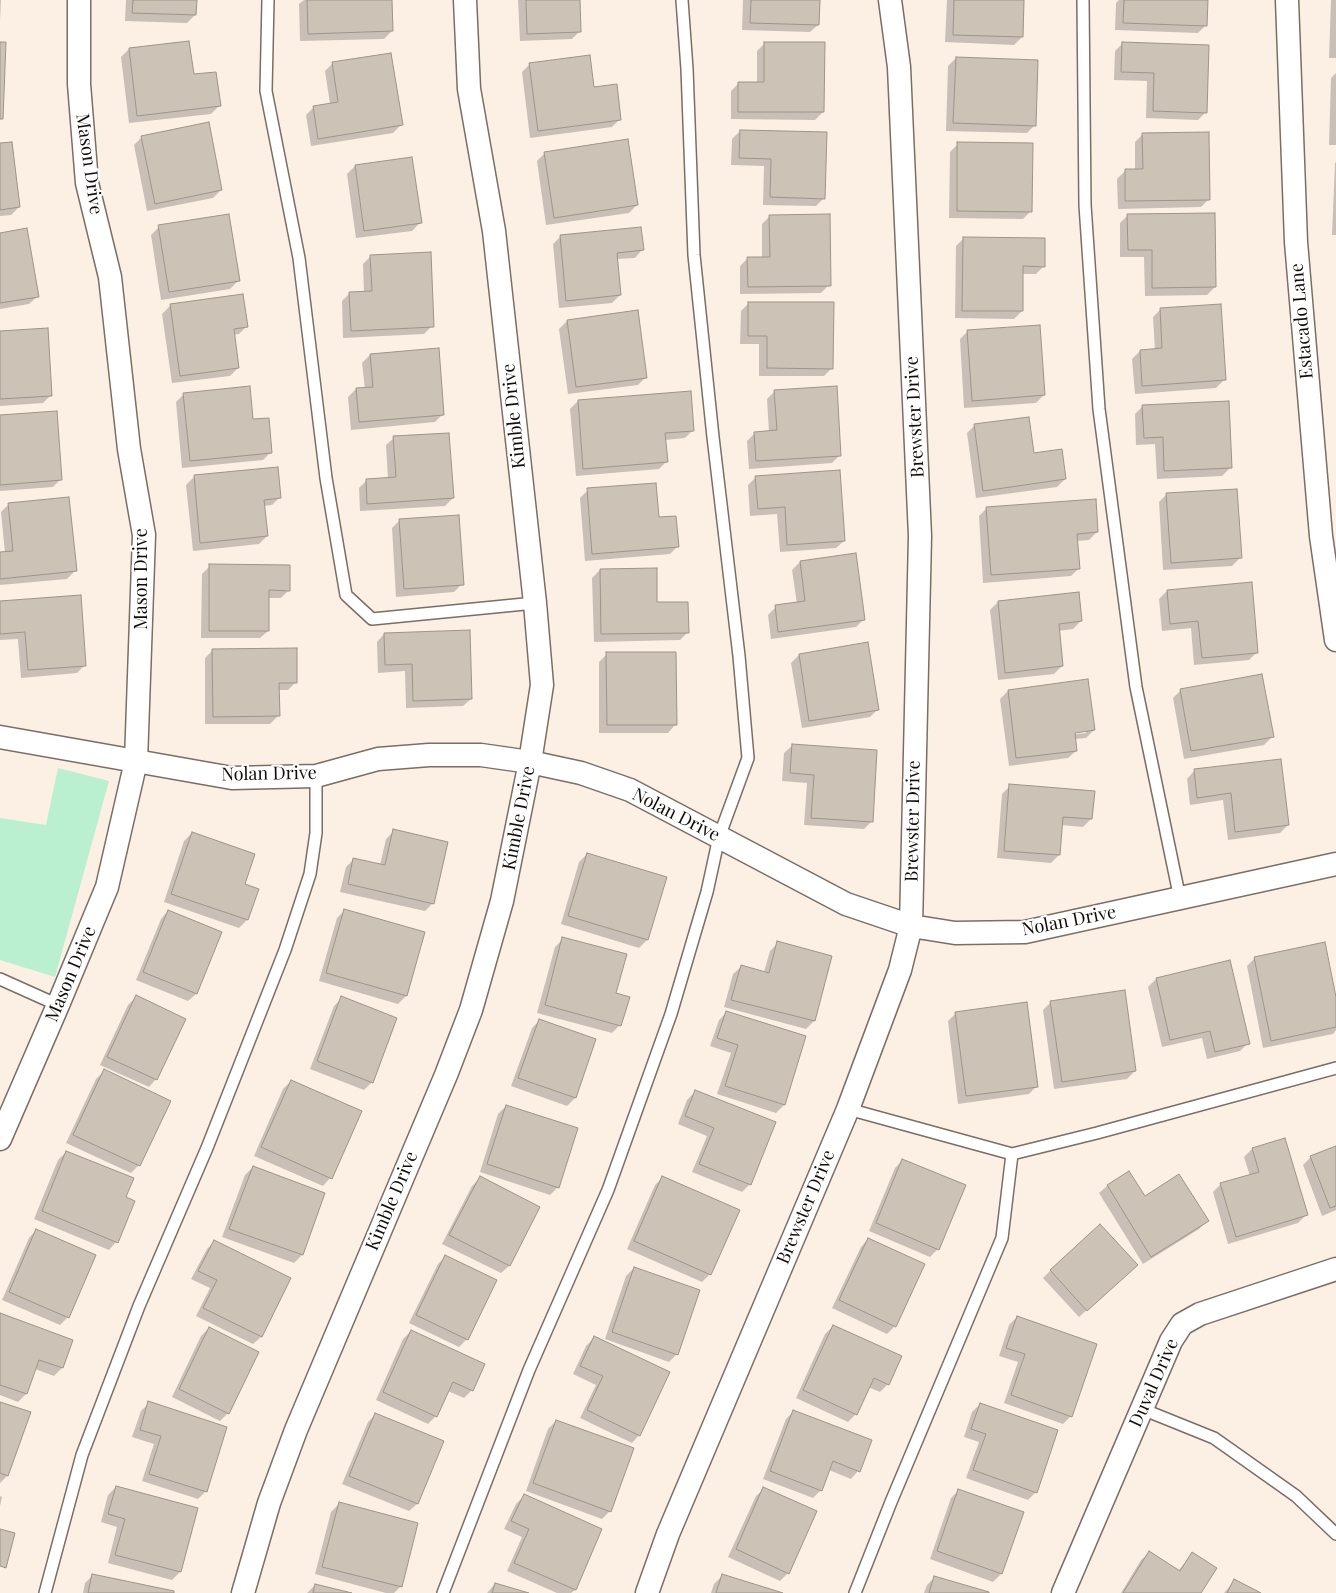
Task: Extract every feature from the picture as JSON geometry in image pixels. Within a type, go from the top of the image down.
[{"type":"street","name":"Mason Drive","points":[[0,1139],[107,887],[136,761],[144,535],[129,449],[110,277],[88,183],[78,84],[79,0]]},
{"type":"street","name":"Kimble Drive","points":[[243,1593],[269,1503],[296,1430],[446,1075],[471,1010],[502,901],[530,762],[542,685],[535,603],[494,231],[469,89],[465,0]]},
{"type":"street","name":"Brewster Drive","points":[[647,1593],[668,1534],[848,1109],[900,970],[911,926],[920,536],[899,67],[890,0]]},
{"type":"street","name":"Estacado Lane","points":[[1286,0],[1296,242],[1321,536],[1336,640]]},
{"type":"street","name":"Nolan Drive","points":[[0,737],[232,778],[316,776],[378,759],[429,755],[482,755],[530,762],[581,773],[630,790],[846,904],[911,926],[956,933],[1024,932],[1336,864]]},
{"type":"street","name":"Duval Drive","points":[[1063,1593],[1171,1341],[1182,1324],[1200,1314],[1336,1269]]},
{"type":"lane","points":[[268,0],[266,91],[299,258],[326,478],[346,595],[372,619],[535,603]]},
{"type":"lane","points":[[443,1593],[529,1370],[614,1172],[671,1014],[707,892],[718,837],[748,758],[739,656],[713,438],[694,255],[687,69],[682,0]]},
{"type":"lane","points":[[1083,0],[1085,204],[1099,409],[1136,687],[1180,899]]},
{"type":"lane","points":[[45,1593],[82,1455],[139,1306],[208,1148],[288,942],[310,874],[316,833],[316,776]]},
{"type":"lane","points":[[0,979],[58,1005]]},
{"type":"lane","points":[[848,1109],[1012,1154],[1097,1133],[1336,1068]]},
{"type":"lane","points":[[855,1593],[891,1502],[1002,1238],[1012,1154]]},
{"type":"lane","points":[[1142,1409],[1214,1438],[1296,1496],[1336,1534]]},
{"type":"green space","points":[[58,768],[109,781],[55,977],[0,960],[0,818],[46,825]]},
{"type":"building","points":[[133,0],[197,0],[196,15],[132,13]]},
{"type":"building","points":[[307,0],[392,0],[393,31],[308,34]]},
{"type":"building","points":[[526,0],[580,0],[581,32],[527,34]]},
{"type":"building","points":[[751,0],[820,0],[819,25],[750,23]]},
{"type":"building","points":[[954,0],[1024,0],[1023,37],[953,35]]},
{"type":"building","points":[[1124,0],[1208,0],[1207,26],[1123,23]]},
{"type":"building","points":[[189,41],[194,74],[216,72],[221,106],[137,116],[129,48]]},
{"type":"building","points":[[0,42],[6,42],[3,119],[0,119]]},
{"type":"building","points":[[764,42],[825,42],[824,112],[738,112],[738,82],[764,82]]},
{"type":"building","points":[[1122,42],[1209,45],[1207,113],[1153,111],[1154,73],[1121,72]]},
{"type":"building","points":[[391,53],[403,125],[318,139],[313,106],[338,102],[332,62]]},
{"type":"building","points":[[590,55],[594,87],[617,84],[621,120],[538,131],[529,63]]},
{"type":"building","points":[[956,57],[1038,60],[1036,126],[953,123]]},
{"type":"building","points":[[209,122],[222,190],[155,204],[141,136]]},
{"type":"building","points":[[740,130],[827,132],[825,199],[770,197],[771,159],[739,158]]},
{"type":"building","points":[[1209,132],[1210,200],[1125,201],[1125,169],[1143,169],[1142,133]]},
{"type":"building","points":[[628,139],[638,205],[554,218],[544,152]]},
{"type":"building","points":[[12,142],[20,207],[0,210],[0,143]]},
{"type":"building","points":[[957,142],[1033,143],[1032,212],[957,211]]},
{"type":"building","points":[[412,157],[422,223],[364,231],[355,165]]},
{"type":"building","points":[[1215,213],[1216,287],[1152,288],[1152,250],[1128,250],[1127,214]]},
{"type":"building","points":[[229,214],[240,281],[169,292],[158,225]]},
{"type":"building","points":[[830,214],[831,286],[748,287],[747,257],[770,257],[769,215]]},
{"type":"building","points":[[641,227],[644,250],[617,253],[621,295],[566,301],[560,235]]},
{"type":"building","points":[[27,228],[39,297],[0,303],[0,233]]},
{"type":"building","points":[[963,237],[1045,238],[1045,267],[1023,266],[1023,311],[962,311]]},
{"type":"building","points":[[431,252],[434,327],[351,331],[349,292],[372,291],[370,255]]},
{"type":"building","points":[[243,294],[248,327],[234,329],[239,368],[180,376],[170,304]]},
{"type":"building","points":[[748,302],[834,302],[833,369],[767,368],[767,336],[748,336]]},
{"type":"building","points":[[1221,304],[1226,380],[1142,386],[1140,350],[1162,348],[1160,308]]},
{"type":"building","points":[[638,310],[647,378],[576,387],[567,320]]},
{"type":"building","points":[[1040,325],[1045,395],[972,401],[967,330]]},
{"type":"building","points":[[48,328],[52,396],[0,399],[0,331]]},
{"type":"building","points":[[439,348],[444,415],[359,422],[356,388],[373,387],[370,354]]},
{"type":"building","points":[[250,386],[253,419],[269,418],[272,453],[190,461],[183,393]]},
{"type":"building","points":[[837,386],[841,456],[756,461],[754,432],[777,430],[774,390]]},
{"type":"building","points":[[691,391],[694,431],[665,433],[668,462],[583,469],[578,400]]},
{"type":"building","points":[[1229,401],[1232,468],[1164,471],[1163,437],[1144,438],[1142,405]]},
{"type":"building","points":[[57,411],[62,480],[0,485],[0,415]]},
{"type":"building","points":[[1029,417],[1034,453],[1062,449],[1066,479],[983,491],[974,424]]},
{"type":"building","points":[[449,433],[454,498],[367,504],[366,479],[396,477],[393,436]]},
{"type":"building","points":[[278,467],[281,498],[264,500],[268,536],[200,543],[194,475]]},
{"type":"building","points":[[840,470],[845,541],[787,545],[785,507],[758,509],[755,476]]},
{"type":"building","points":[[656,483],[659,517],[676,516],[679,547],[592,554],[587,488]]},
{"type":"building","points":[[1237,489],[1242,558],[1171,563],[1166,493]]},
{"type":"building","points":[[69,497],[77,571],[0,579],[0,552],[13,551],[8,503]]},
{"type":"building","points":[[1096,499],[1098,532],[1077,534],[1080,569],[991,575],[986,507]]},
{"type":"building","points":[[459,515],[464,585],[404,589],[399,519]]},
{"type":"building","points":[[856,553],[865,620],[778,632],[775,605],[805,601],[800,561]]},
{"type":"building","points":[[209,564],[290,565],[290,591],[269,590],[269,631],[209,631]]},
{"type":"building","points":[[657,568],[657,602],[688,602],[689,633],[601,634],[600,569]]},
{"type":"building","points":[[1252,582],[1258,653],[1202,658],[1198,621],[1170,624],[1167,590]]},
{"type":"building","points":[[1079,592],[1082,621],[1059,624],[1063,666],[1005,673],[998,601]]},
{"type":"building","points":[[81,595],[86,666],[28,670],[25,632],[0,634],[0,601]]},
{"type":"building","points":[[470,630],[472,699],[413,701],[412,664],[385,665],[384,633]]},
{"type":"building","points":[[868,642],[879,710],[809,721],[799,654]]},
{"type":"building","points":[[297,648],[297,683],[279,683],[280,716],[213,717],[212,649]]},
{"type":"building","points":[[606,652],[676,652],[677,725],[607,725]]},
{"type":"building","points":[[1262,674],[1274,737],[1191,751],[1180,689]]},
{"type":"building","points":[[1088,679],[1095,730],[1075,733],[1077,751],[1016,758],[1008,690]]},
{"type":"building","points":[[792,744],[877,750],[873,822],[811,818],[814,775],[790,773]]},
{"type":"building","points":[[1281,759],[1289,825],[1235,832],[1231,793],[1197,798],[1194,769]]},
{"type":"building","points":[[1009,784],[1095,791],[1092,819],[1063,817],[1060,855],[1004,851]]},
{"type":"building","points":[[393,829],[448,842],[434,904],[348,884],[353,858],[385,865]]},
{"type":"building","points":[[192,832],[255,854],[245,884],[259,889],[248,920],[171,894]]},
{"type":"building","points":[[587,853],[667,877],[648,940],[568,916]]},
{"type":"building","points":[[344,909],[425,932],[407,996],[326,973]]},
{"type":"building","points":[[168,910],[222,932],[197,994],[143,972]]},
{"type":"building","points":[[562,937],[627,954],[616,993],[630,997],[621,1026],[545,1005]]},
{"type":"building","points":[[777,941],[832,956],[815,1021],[731,1000],[741,965],[769,973]]},
{"type":"building","points":[[1325,942],[1336,997],[1336,1027],[1271,1041],[1254,957]]},
{"type":"building","points":[[1230,960],[1250,1044],[1215,1052],[1210,1031],[1170,1040],[1156,978]]},
{"type":"building","points":[[1125,990],[1136,1071],[1062,1082],[1050,1001]]},
{"type":"building","points":[[136,995],[186,1019],[157,1080],[107,1057]]},
{"type":"building","points":[[341,996],[397,1018],[373,1083],[317,1061]]},
{"type":"building","points":[[1027,1002],[1038,1087],[966,1096],[955,1012]]},
{"type":"building","points":[[726,1011],[806,1036],[785,1105],[725,1086],[738,1045],[717,1038]]},
{"type":"building","points":[[539,1019],[596,1039],[576,1098],[518,1078]]},
{"type":"building","points":[[104,1069],[171,1101],[140,1166],[73,1135]]},
{"type":"building","points":[[291,1080],[362,1111],[332,1179],[261,1147]]},
{"type":"building","points":[[695,1090],[776,1122],[751,1185],[699,1164],[714,1128],[685,1116]]},
{"type":"building","points":[[506,1105],[578,1128],[559,1188],[487,1164]]},
{"type":"building","points":[[1285,1138],[1308,1215],[1236,1237],[1220,1183],[1259,1172],[1252,1148]]},
{"type":"building","points":[[1336,1146],[1336,1206],[1330,1208],[1310,1156]]},
{"type":"building","points":[[66,1151],[134,1178],[126,1197],[135,1201],[118,1243],[42,1211]]},
{"type":"building","points":[[902,1159],[966,1185],[939,1250],[876,1223]]},
{"type":"building","points":[[253,1166],[325,1193],[303,1255],[229,1229]]},
{"type":"building","points":[[1129,1171],[1145,1196],[1179,1174],[1209,1221],[1151,1257],[1107,1185]]},
{"type":"building","points":[[480,1176],[540,1207],[510,1266],[449,1235]]},
{"type":"building","points":[[662,1176],[740,1210],[711,1275],[634,1241]]},
{"type":"building","points":[[1100,1224],[1138,1265],[1087,1311],[1050,1270]]},
{"type":"building","points":[[36,1229],[96,1255],[69,1318],[9,1292]]},
{"type":"building","points":[[868,1238],[925,1264],[896,1327],[839,1300]]},
{"type":"building","points":[[214,1240],[291,1278],[262,1337],[203,1308],[217,1280],[198,1271]]},
{"type":"building","points":[[445,1255],[497,1280],[468,1340],[416,1315]]},
{"type":"building","points":[[634,1267],[700,1290],[678,1355],[612,1332]]},
{"type":"building","points":[[0,1313],[73,1340],[63,1368],[39,1360],[27,1394],[0,1385]]},
{"type":"building","points":[[1017,1316],[1097,1344],[1072,1417],[1011,1395],[1025,1354],[1006,1348]]},
{"type":"building","points":[[833,1325],[902,1356],[889,1385],[874,1378],[857,1415],[803,1390]]},
{"type":"building","points":[[209,1327],[259,1352],[229,1414],[179,1389]]},
{"type":"building","points":[[411,1330],[485,1364],[473,1391],[453,1382],[437,1417],[383,1392]]},
{"type":"building","points":[[594,1336],[670,1372],[640,1436],[587,1410],[603,1376],[580,1366]]},
{"type":"building","points":[[148,1401],[227,1427],[207,1492],[149,1474],[161,1436],[140,1430]]},
{"type":"building","points":[[0,1402],[31,1412],[8,1476],[0,1473]]},
{"type":"building","points":[[980,1403],[1058,1430],[1037,1493],[973,1470],[986,1434],[971,1429]]},
{"type":"building","points":[[793,1410],[872,1440],[860,1472],[833,1461],[822,1491],[770,1471]]},
{"type":"building","points":[[375,1413],[444,1441],[418,1504],[349,1476]]},
{"type":"building","points":[[556,1420],[634,1448],[611,1512],[533,1483]]},
{"type":"building","points":[[116,1486],[198,1508],[181,1572],[115,1555],[125,1519],[108,1514]]},
{"type":"building","points":[[763,1487],[817,1511],[789,1574],[736,1549]]},
{"type":"building","points":[[958,1489],[1024,1512],[1002,1574],[937,1551]]},
{"type":"building","points":[[524,1494],[602,1529],[576,1590],[514,1563],[529,1529],[511,1521]]},
{"type":"building","points":[[339,1502],[418,1523],[402,1587],[322,1567]]},
{"type":"building","points":[[0,1529],[15,1533],[6,1568],[0,1566]]},
{"type":"building","points":[[1149,1551],[1180,1571],[1192,1552],[1217,1568],[1201,1593],[1123,1593]]},
{"type":"building","points":[[92,1574],[174,1591],[174,1593],[88,1593]]},
{"type":"building","points":[[722,1574],[783,1593],[716,1593]]},
{"type":"building","points":[[934,1576],[989,1592],[989,1593],[929,1593]]},
{"type":"building","points":[[1234,1579],[1261,1593],[1227,1593]]},
{"type":"building","points":[[495,1583],[529,1593],[492,1593]]},
{"type":"building","points":[[315,1584],[352,1593],[313,1593]]}]
